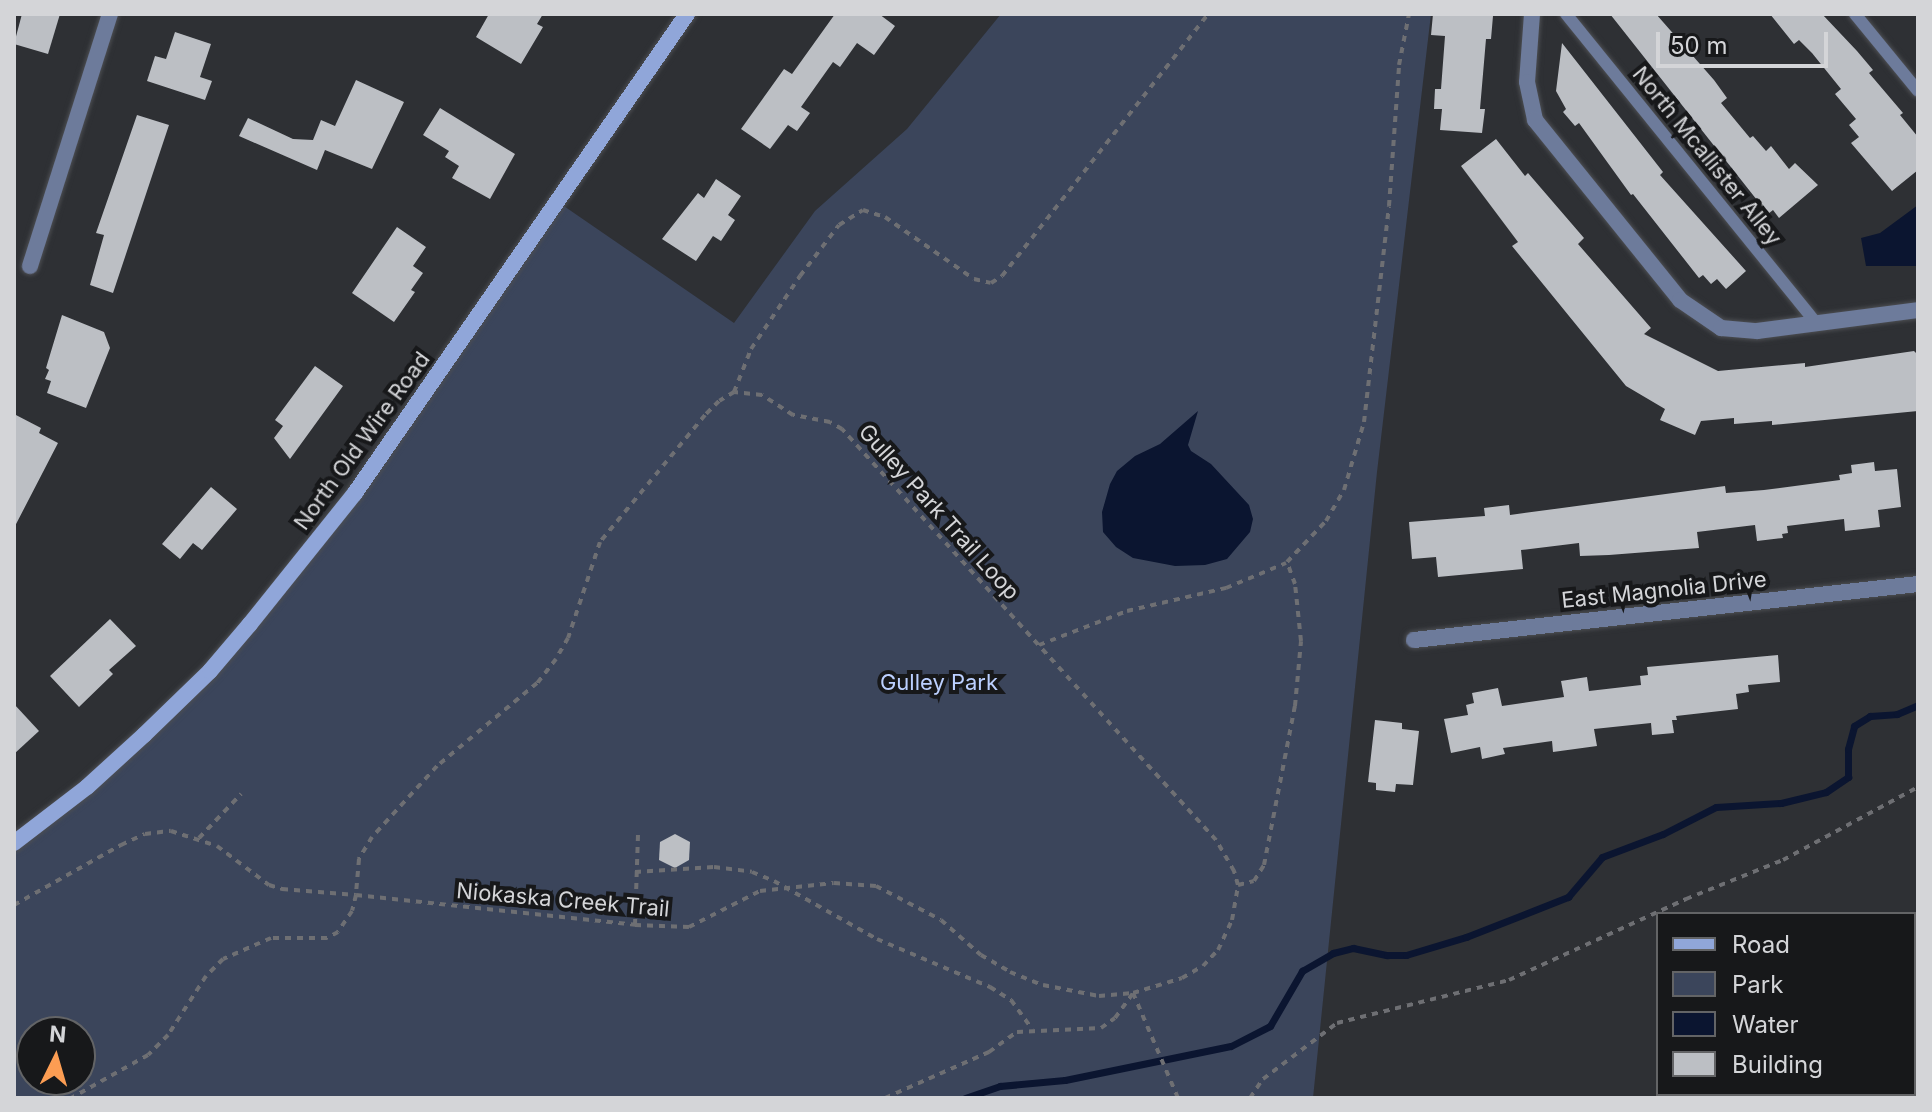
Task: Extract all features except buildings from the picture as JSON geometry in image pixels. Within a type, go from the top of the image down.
[{"type":"street","points":[[30,266],[110,14]]},
{"type":"street","name":"North Old Wire Road","points":[[14,843],[87,787],[144,735],[210,671],[250,624],[355,493],[687,14]]},
{"type":"street","points":[[1532,14],[1527,82],[1535,120],[1680,300],[1721,328],[1757,331],[1918,310]]},
{"type":"street","name":"East Magnolia Drive","points":[[1414,640],[1918,584]]},
{"type":"lane","name":"North Mcallister Alley","points":[[1566,14],[1816,323]]},
{"type":"lane","points":[[1855,14],[1918,91]]},
{"type":"path","points":[[71,1098],[148,1055],[168,1035],[206,976],[223,959],[271,938],[327,938],[338,932],[352,911],[359,859],[372,837],[437,766],[537,683],[556,659],[568,638],[600,542],[705,415],[734,392],[751,349],[839,225],[863,210],[885,217],[974,279],[991,283],[1002,276],[1044,228],[1208,14]]},
{"type":"path","points":[[1039,645],[1127,611],[1226,588],[1287,562],[1326,521],[1344,490],[1364,422],[1389,206],[1399,65],[1409,14]]},
{"type":"path","name":"Gulley Park Trail Loop","points":[[734,392],[762,395],[793,415],[830,422],[842,429],[1216,840],[1226,854],[1238,885]]},
{"type":"path","points":[[885,1098],[989,1052],[1017,1032],[1101,1028],[1115,1018],[1133,993],[1182,978],[1203,966],[1218,950],[1232,920],[1238,885],[1254,881],[1264,865],[1295,706],[1301,641],[1295,584],[1287,562]]},
{"type":"path","points":[[1658,912],[1783,860],[1918,787]]},
{"type":"path","points":[[199,838],[241,794]]},
{"type":"path","name":"Niokaska Creek Trail","points":[[14,905],[145,834],[171,831],[199,838],[230,853],[269,885],[635,925],[689,927],[760,891],[834,883],[876,886],[941,920],[981,955],[1010,972],[1072,993],[1099,996],[1133,993]]},
{"type":"path","points":[[635,925],[638,834]]},
{"type":"path","points":[[635,872],[714,867],[752,872],[793,889],[877,939],[990,987],[1011,1000],[1032,1029]]},
{"type":"path","points":[[1250,1098],[1263,1079],[1337,1023],[1509,980],[1656,913]]},
{"type":"path","points":[[1133,993],[1178,1098]]},
{"type":"green space","name":"Gulley Park","points":[[1001,14],[1431,14],[1377,472],[1313,1098],[14,1098],[14,843],[87,787],[250,624],[558,202],[734,323],[815,211],[907,129]]},
{"type":"water","points":[[1918,205],[1918,266],[1866,266],[1861,238],[1880,233]]},
{"type":"water","points":[[1198,411],[1188,445],[1191,451],[1211,464],[1249,505],[1253,519],[1250,532],[1227,559],[1205,565],[1175,566],[1133,558],[1116,547],[1103,532],[1102,512],[1110,484],[1117,471],[1135,456],[1160,444]]},
{"type":"waterway","points":[[965,1098],[1000,1086],[1065,1080],[1231,1046],[1270,1026],[1302,971],[1333,953],[1353,948],[1387,955],[1406,955],[1466,937],[1568,897],[1602,857],[1663,834],[1716,807],[1781,803],[1826,792],[1848,777],[1848,749],[1854,726],[1870,716],[1897,714],[1918,705]]}]
